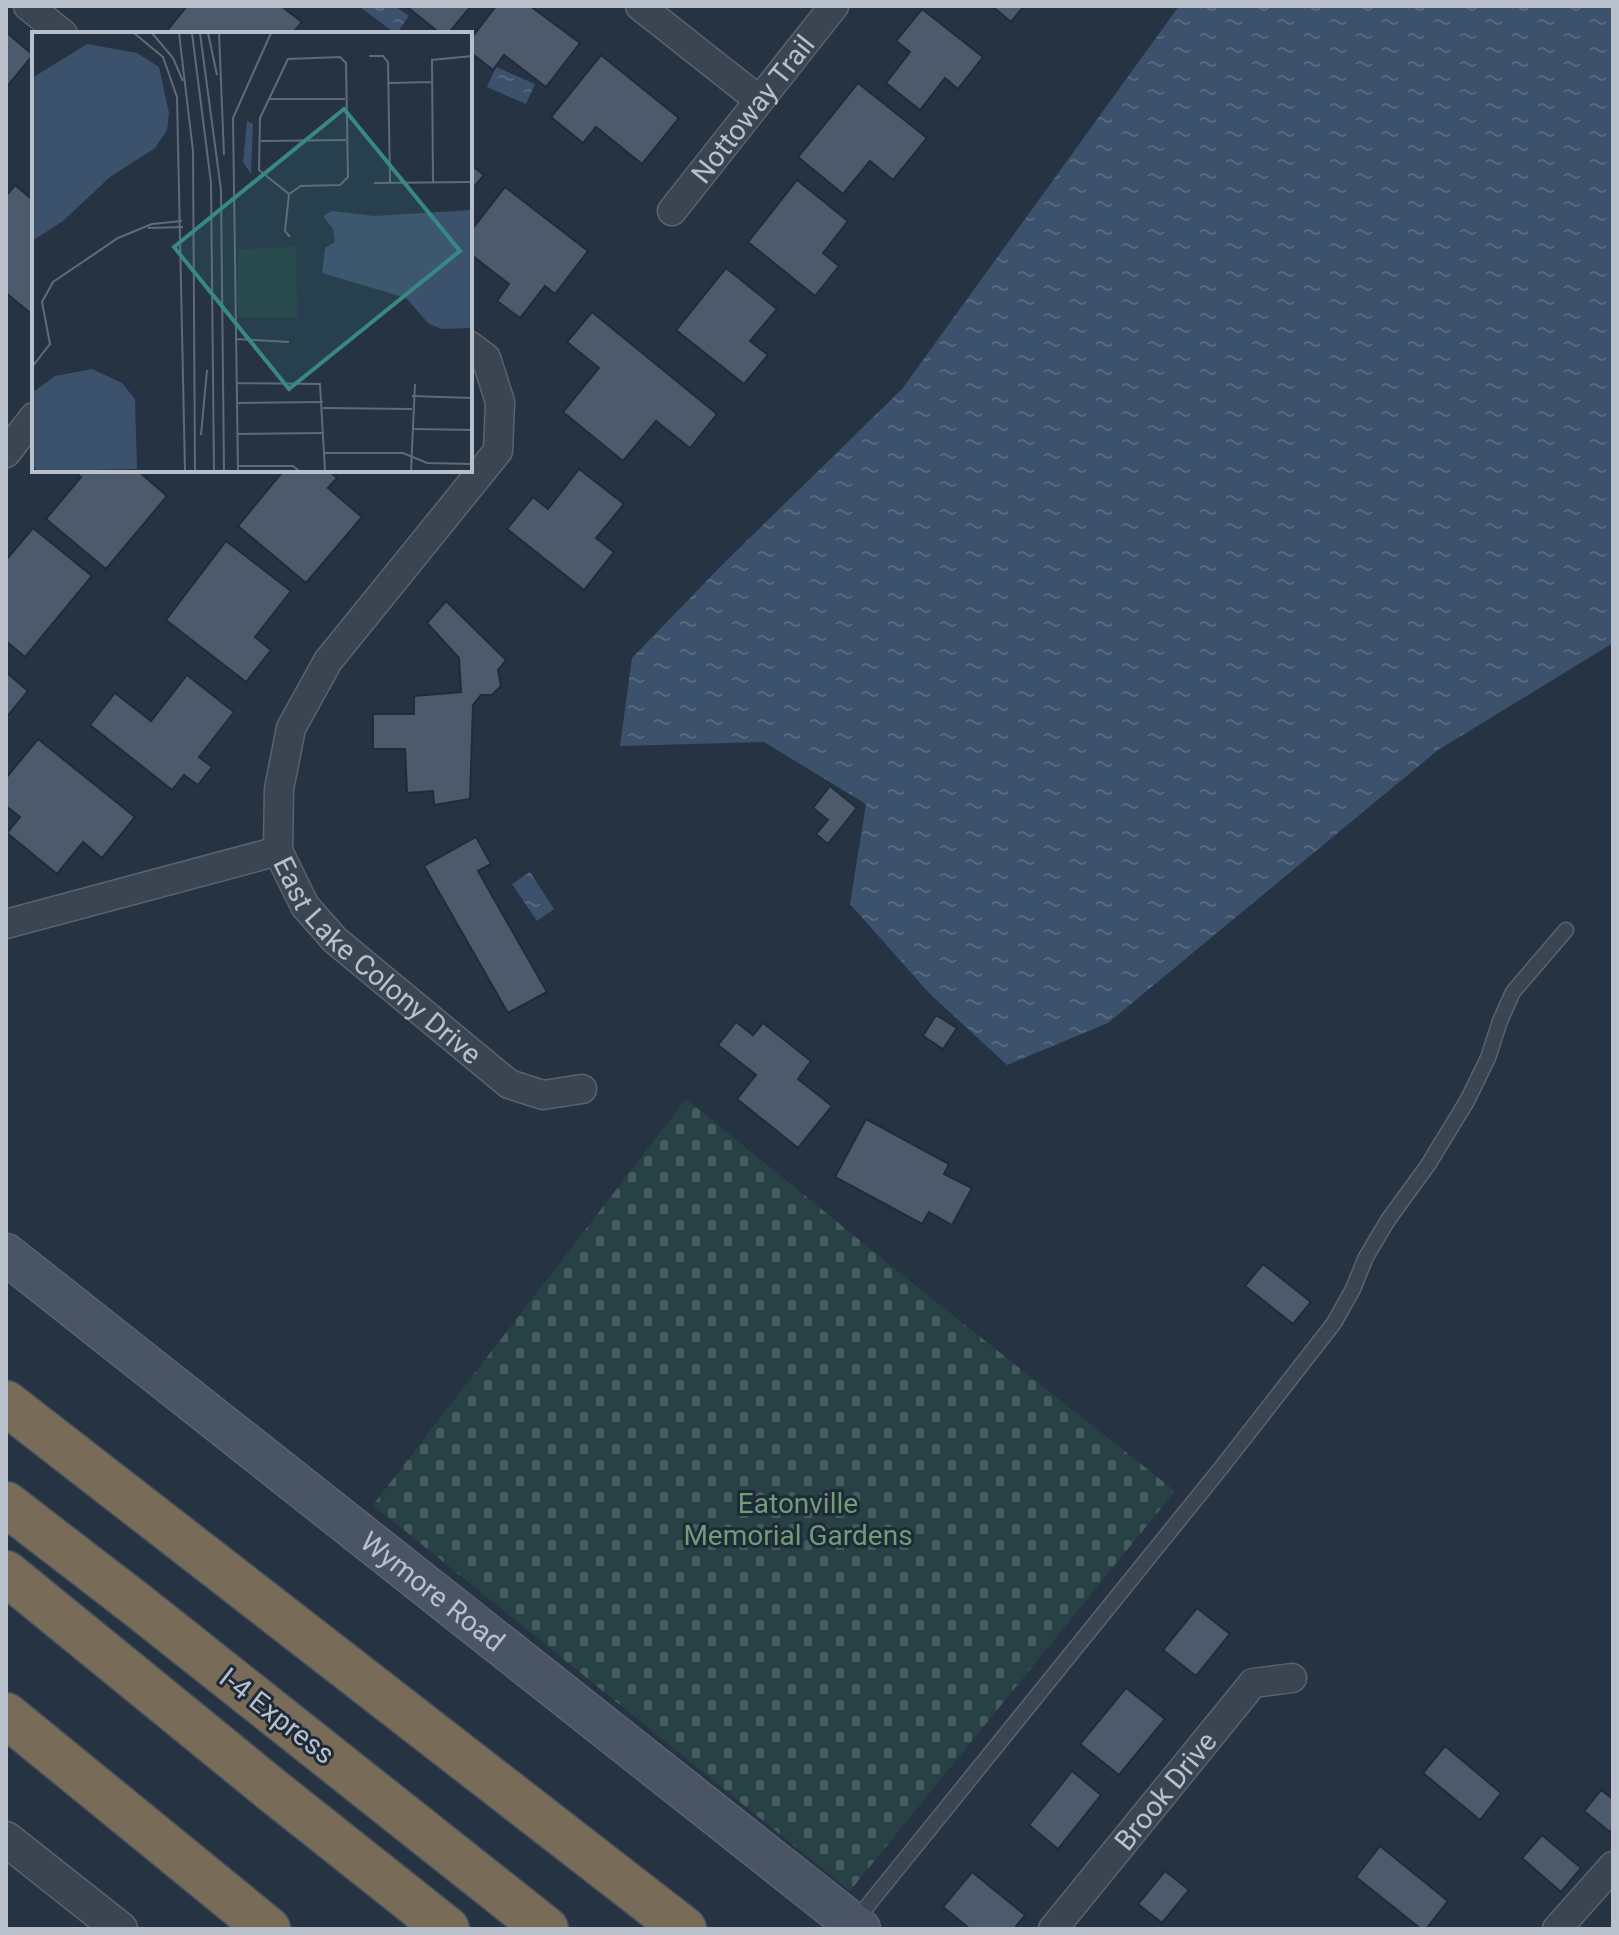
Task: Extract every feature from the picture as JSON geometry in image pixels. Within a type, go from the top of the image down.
[{"type":"highway","points":[[6,1374],[62,1446]]},
{"type":"highway","points":[[6,1403],[684,1929]]},
{"type":"highway","name":"I-4 Express","points":[[6,1504],[546,1929]]},
{"type":"highway","points":[[6,1573],[447,1929]]},
{"type":"highway","points":[[6,1715],[268,1929]]},
{"type":"main road","name":"Wymore Road","points":[[6,1254],[857,1926]]},
{"type":"street","points":[[28,6],[60,32]]},
{"type":"street","points":[[640,6],[759,100]]},
{"type":"street","name":"Nottoway Trail","points":[[672,211],[834,6]]},
{"type":"street","name":"East Lake Colony Drive","points":[[472,348],[486,358],[500,402],[498,451],[328,661],[291,728],[279,789],[278,851],[305,906],[335,940],[509,1084],[543,1095],[582,1089]]},
{"type":"street","points":[[6,453],[32,420]]},
{"type":"street","points":[[6,924],[278,851]]},
{"type":"street","name":"Brook Drive","points":[[1053,1929],[1253,1683],[1292,1678]]},
{"type":"street","points":[[6,1839],[120,1929]]},
{"type":"street","points":[[1557,1929],[1613,1866]]},
{"type":"lane","points":[[857,1926],[1334,1323],[1388,1220],[1428,1165],[1467,1101],[1488,1058],[1513,992],[1566,930]]},
{"type":"green space","name":"Eatonville Memorial Gardens","points":[[686,1099],[1175,1491],[850,1891],[373,1505]]},
{"type":"water","points":[[395,6],[409,16],[397,32],[393,32],[360,7]]},
{"type":"water","points":[[1179,6],[1613,6],[1613,643],[1438,750],[1108,1023],[1007,1065],[929,993],[850,904],[866,804],[764,742],[620,746],[632,658],[902,389]]},
{"type":"water","points":[[496,67],[535,84],[526,104],[487,87]]},
{"type":"water","points":[[530,872],[554,909],[537,921],[512,884]]},
{"type":"building","points":[[187,6],[281,6],[302,22],[294,32],[166,32]]},
{"type":"building","points":[[406,6],[471,6],[450,32],[438,32]]},
{"type":"building","points":[[496,6],[530,6],[580,43],[546,87],[504,55],[493,70],[472,54],[472,37]]},
{"type":"building","points":[[992,6],[1024,6],[1011,22]]},
{"type":"building","points":[[922,9],[983,57],[958,89],[945,78],[920,110],[886,83],[910,52],[896,41]]},
{"type":"building","points":[[6,32],[32,56],[6,88]]},
{"type":"building","points":[[601,55],[679,118],[642,164],[596,127],[583,143],[551,117]]},
{"type":"building","points":[[858,83],[927,138],[893,180],[870,161],[843,194],[798,157]]},
{"type":"building","points":[[472,166],[484,175],[472,190]]},
{"type":"building","points":[[797,180],[848,221],[823,253],[839,266],[815,296],[748,242]]},
{"type":"building","points":[[15,185],[32,199],[32,314],[6,293],[6,196]]},
{"type":"building","points":[[505,187],[588,251],[555,294],[545,286],[520,318],[497,301],[509,284],[472,256],[472,229]]},
{"type":"building","points":[[726,268],[777,309],[750,341],[768,355],[744,384],[676,330]]},
{"type":"building","points":[[592,312],[717,414],[690,448],[656,421],[623,461],[563,412],[599,368],[567,342]]},
{"type":"building","points":[[579,469],[624,504],[596,538],[614,552],[584,590],[507,529],[533,497],[548,509]]},
{"type":"building","points":[[75,472],[139,472],[167,496],[106,569],[46,519],[81,477]]},
{"type":"building","points":[[282,472],[330,472],[337,478],[328,488],[362,517],[306,583],[238,526]]},
{"type":"building","points":[[33,528],[92,576],[25,657],[6,641],[6,560]]},
{"type":"building","points":[[226,541],[291,591],[255,637],[271,650],[246,682],[166,620]]},
{"type":"building","points":[[446,601],[506,660],[498,670],[501,686],[492,695],[481,695],[473,705],[470,799],[434,805],[433,791],[407,793],[405,749],[373,749],[373,714],[414,714],[414,696],[461,692],[459,658],[427,623]]},
{"type":"building","points":[[6,672],[28,691],[6,718]]},
{"type":"building","points":[[187,675],[234,712],[199,757],[212,767],[198,785],[184,775],[172,790],[90,725],[115,693],[151,721]]},
{"type":"building","points":[[38,739],[135,817],[102,858],[83,842],[57,874],[7,833],[20,817],[6,806],[6,778]]},
{"type":"building","points":[[830,786],[857,808],[828,844],[816,834],[828,820],[813,808]]},
{"type":"building","points":[[476,837],[491,864],[478,871],[547,992],[508,1013],[424,866]]},
{"type":"building","points":[[936,1015],[957,1028],[943,1049],[923,1036]]},
{"type":"building","points":[[736,1022],[753,1035],[763,1023],[811,1061],[798,1079],[832,1106],[798,1148],[737,1099],[756,1075],[718,1045]]},
{"type":"building","points":[[866,1119],[949,1164],[944,1174],[972,1188],[952,1225],[929,1212],[922,1224],[835,1177]]},
{"type":"building","points":[[1263,1264],[1311,1302],[1293,1324],[1245,1286]]},
{"type":"building","points":[[1197,1608],[1230,1634],[1196,1676],[1163,1650]]},
{"type":"building","points":[[1126,1688],[1165,1719],[1119,1775],[1080,1744]]},
{"type":"building","points":[[1445,1746],[1501,1793],[1480,1820],[1423,1773]]},
{"type":"building","points":[[1072,1771],[1101,1795],[1058,1849],[1029,1825]]},
{"type":"building","points":[[1601,1790],[1613,1799],[1613,1828],[1610,1832],[1584,1811]]},
{"type":"building","points":[[1542,1835],[1581,1868],[1561,1892],[1522,1858]]},
{"type":"building","points":[[1380,1846],[1448,1901],[1426,1929],[1421,1929],[1356,1877]]},
{"type":"building","points":[[1165,1871],[1189,1890],[1162,1923],[1138,1904]]},
{"type":"building","points":[[972,1872],[1025,1915],[1014,1929],[970,1929],[943,1907]]}]
